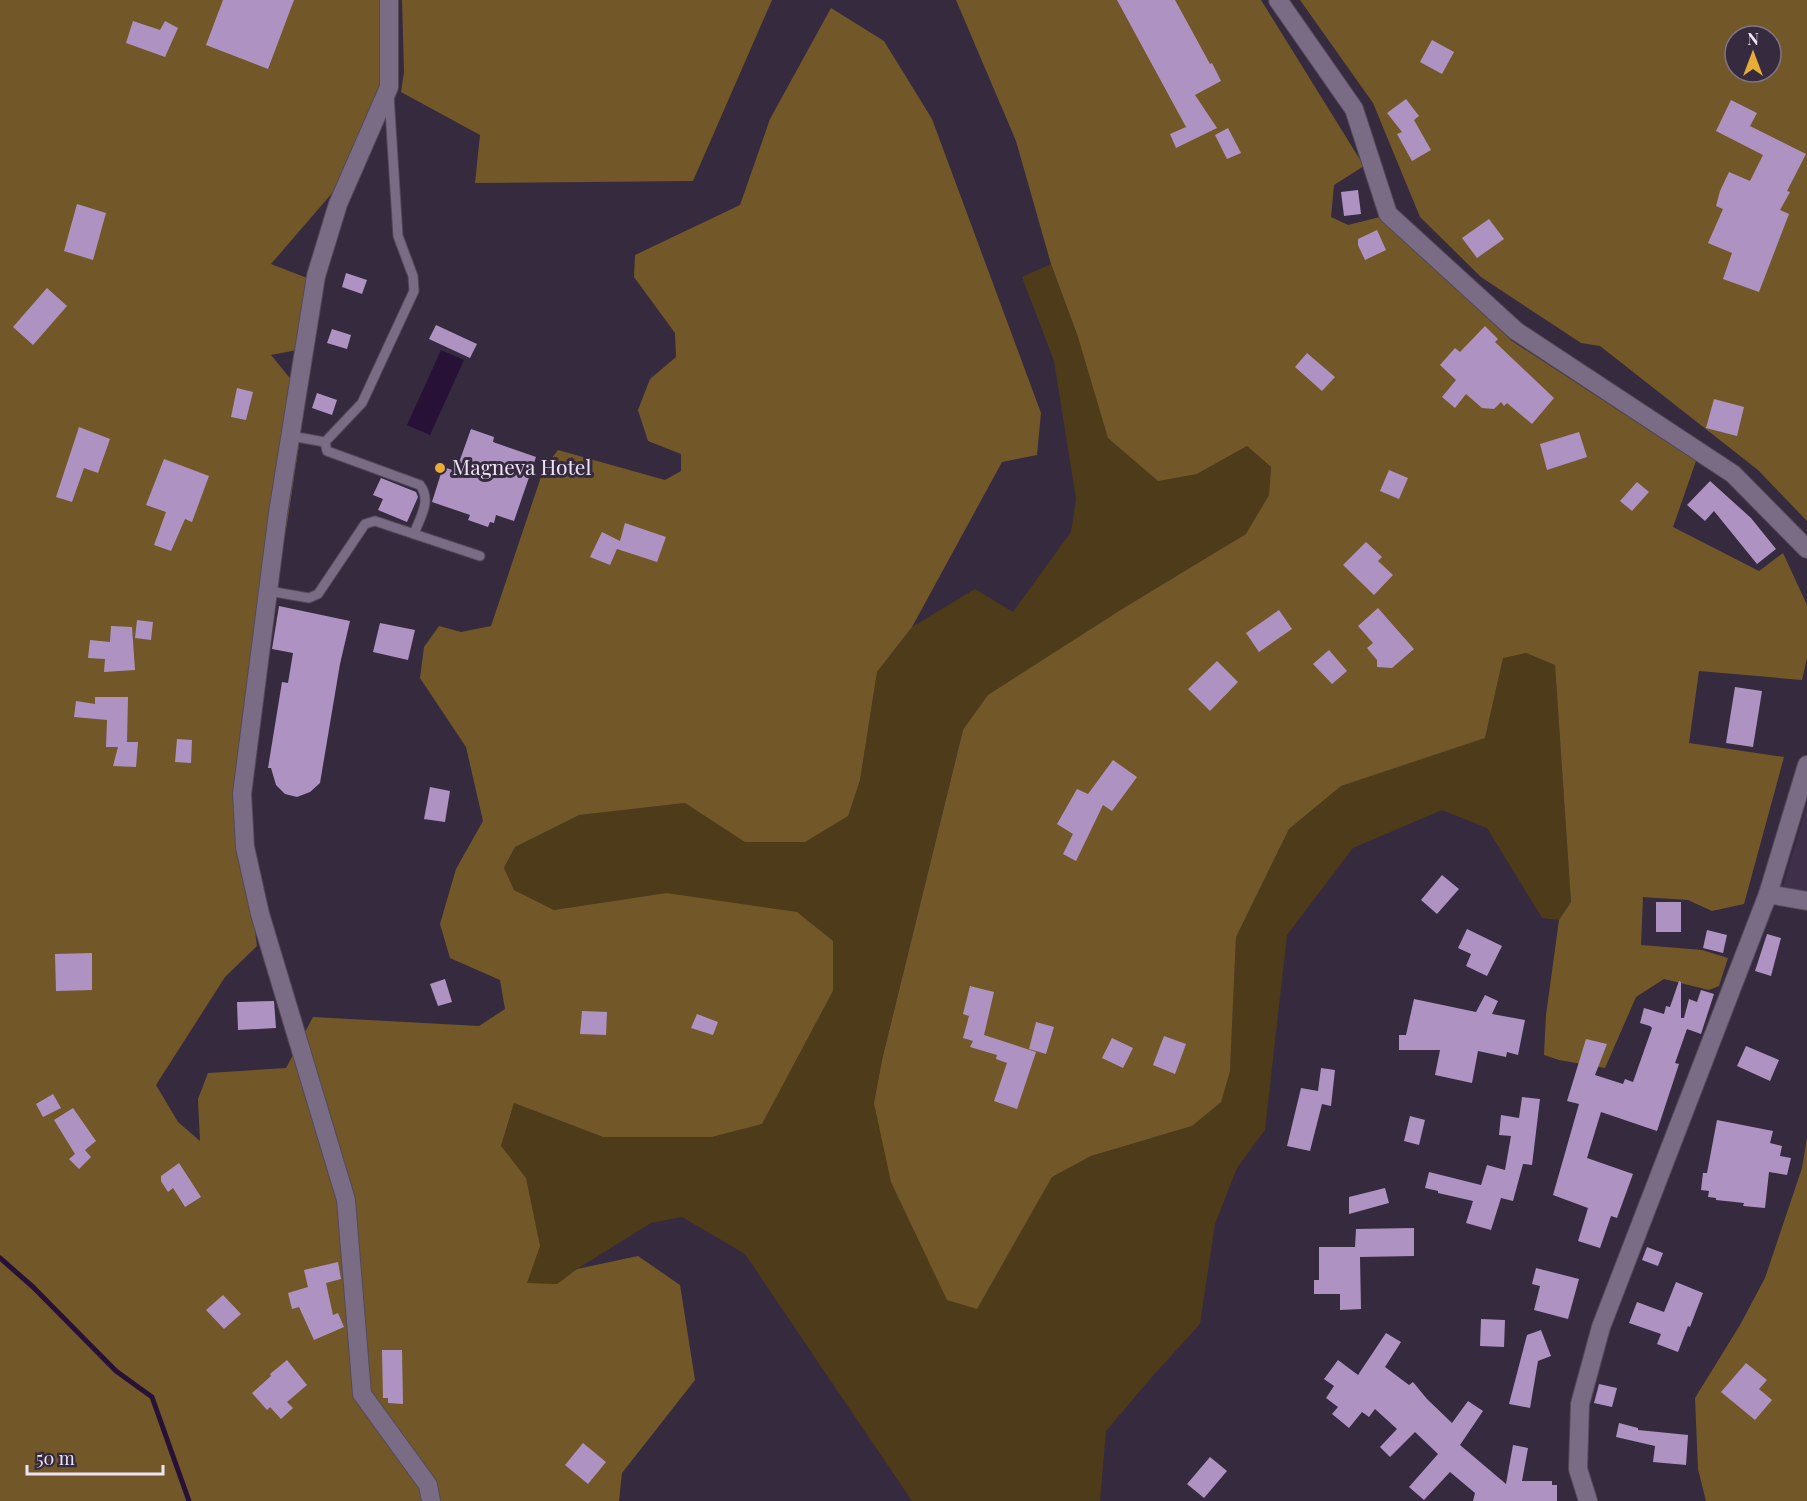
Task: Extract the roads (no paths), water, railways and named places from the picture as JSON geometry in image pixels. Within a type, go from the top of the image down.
[{"type":"street","points":[[389,0],[389,87],[338,204],[316,276],[278,513],[242,794],[245,847],[260,914],[346,1200],[362,1394],[428,1485],[431,1501]]},
{"type":"street","points":[[1278,0],[1353,109],[1388,214],[1516,331],[1733,474],[1807,549]]},
{"type":"street","points":[[1588,1501],[1578,1469],[1580,1404],[1601,1327],[1768,894],[1807,765]]},
{"type":"street","points":[[1768,894],[1807,901]]},
{"type":"lane","points":[[324,442],[362,403],[414,291],[413,276],[398,236],[389,87]]},
{"type":"lane","points":[[291,436],[324,442]]},
{"type":"lane","points":[[324,442],[327,451],[420,485],[426,493],[426,502],[414,534]]},
{"type":"lane","points":[[269,591],[309,598],[318,594],[365,524],[375,521],[480,556]]},
{"type":"waterway","points":[[0,1258],[33,1287],[116,1371],[152,1397],[189,1501]]},
{"type":"place","name":"Magneva Hotel","points":[[440,468]]}]
